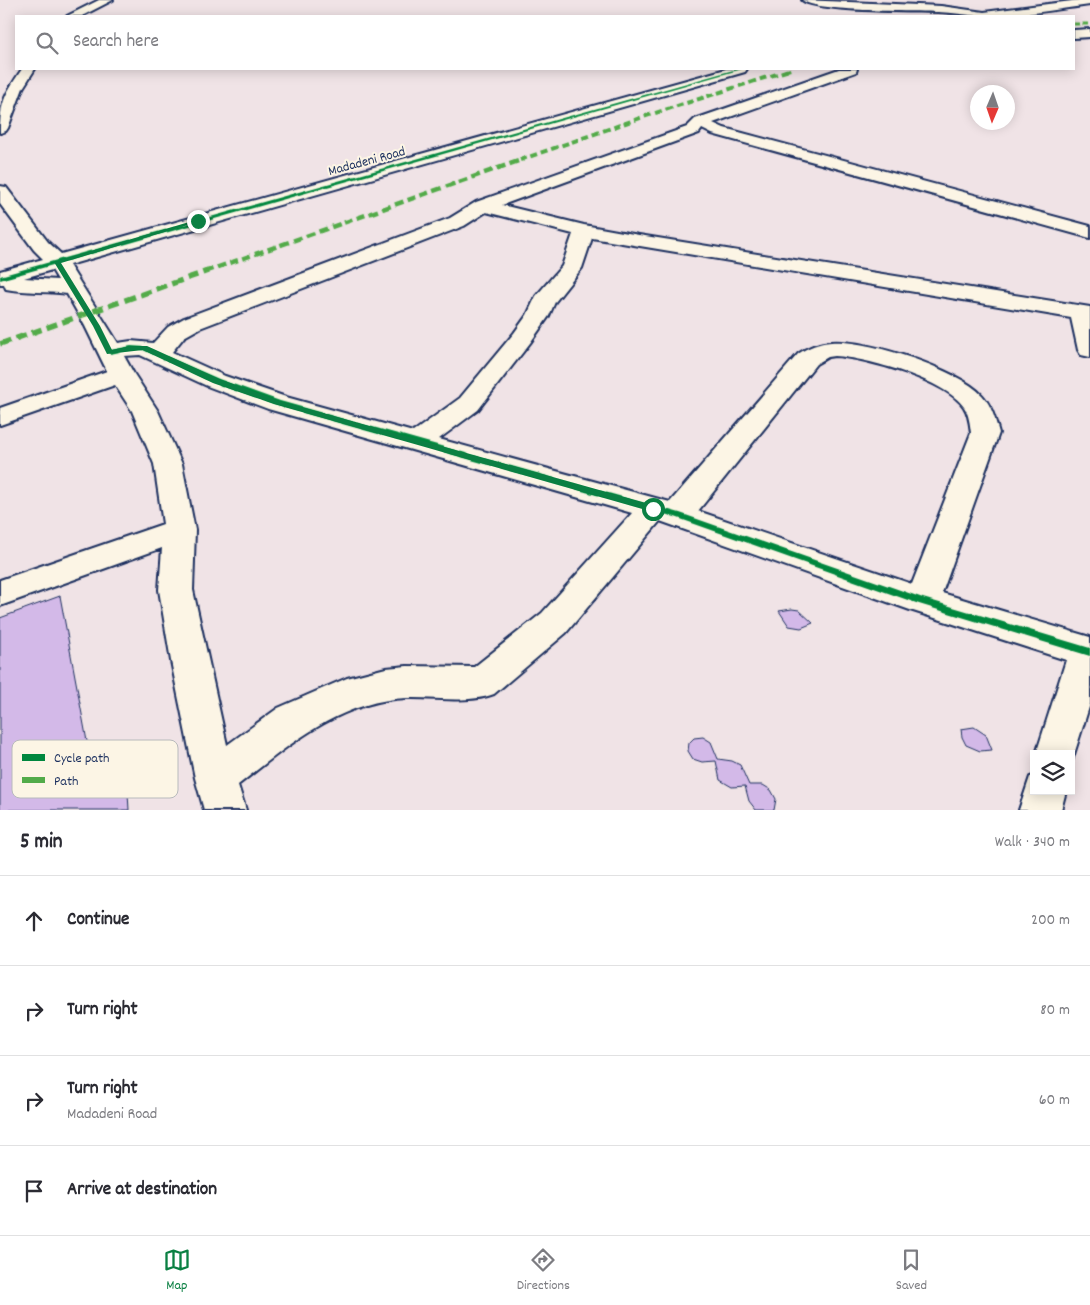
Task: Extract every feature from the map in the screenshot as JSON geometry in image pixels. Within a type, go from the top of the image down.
[{"type":"street","points":[[75,15],[108,0]]},
{"type":"street","points":[[808,0],[868,7],[954,10],[976,15]]},
{"type":"street","points":[[989,15],[1090,2]]},
{"type":"street","points":[[1075,34],[1090,33]]},
{"type":"street","points":[[1,119],[27,70]]},
{"type":"street","name":"Madadeni Road","points":[[5,284],[65,274],[358,181],[388,169],[736,70]]},
{"type":"street","points":[[156,355],[176,332],[192,323],[457,222],[483,206],[848,70]]},
{"type":"street","points":[[0,88],[16,88]]},
{"type":"street","points":[[696,126],[1090,232]]},
{"type":"street","points":[[0,191],[41,246],[65,274],[115,363],[145,411],[168,464],[179,530],[176,590],[189,661],[220,794]]},
{"type":"street","points":[[483,206],[584,231],[1086,314],[1090,350]]},
{"type":"street","points":[[419,441],[469,404],[522,338],[538,316],[548,296],[572,268],[584,231]]},
{"type":"street","points":[[5,284],[52,285],[65,274]]},
{"type":"street","points":[[0,417],[115,363],[131,348],[144,348],[216,381],[277,403],[419,441],[665,512],[922,601],[1088,651],[1057,750]]},
{"type":"street","points":[[220,794],[292,720],[347,694],[386,684],[407,682],[481,683],[554,623],[665,512],[807,359],[815,353],[836,348],[867,354],[908,366],[946,382],[969,396],[980,410],[985,433],[922,601]]},
{"type":"street","points":[[0,593],[179,530]]},
{"type":"street","points":[[1040,810],[1044,795]]},
{"type":"building","points":[[60,596],[87,740],[12,740],[12,798],[128,798],[129,810],[0,810],[0,618]]},
{"type":"building","points":[[799,610],[813,623],[801,628],[789,626],[779,611]]},
{"type":"building","points":[[974,727],[986,735],[992,750],[980,751],[966,745],[961,729]]},
{"type":"building","points":[[703,737],[711,742],[718,759],[732,761],[740,765],[749,785],[763,785],[771,790],[776,799],[774,810],[756,810],[749,801],[745,786],[732,787],[720,780],[716,761],[702,762],[693,759],[688,751],[689,743],[694,738]]},
{"type":"marked path","points":[[1075,24],[1090,24]]},
{"type":"marked path","points":[[0,344],[640,118],[789,70]]},
{"type":"cycle path","points":[[0,278],[736,70]]},
{"type":"cycle path","points":[[110,352],[131,348],[144,348],[216,381],[277,403],[677,515],[922,601],[1090,652]]},
{"type":"route","points":[[198,221],[57,262],[97,326],[110,352],[131,348],[144,348],[216,381],[277,403],[419,441],[653,509]]}]
